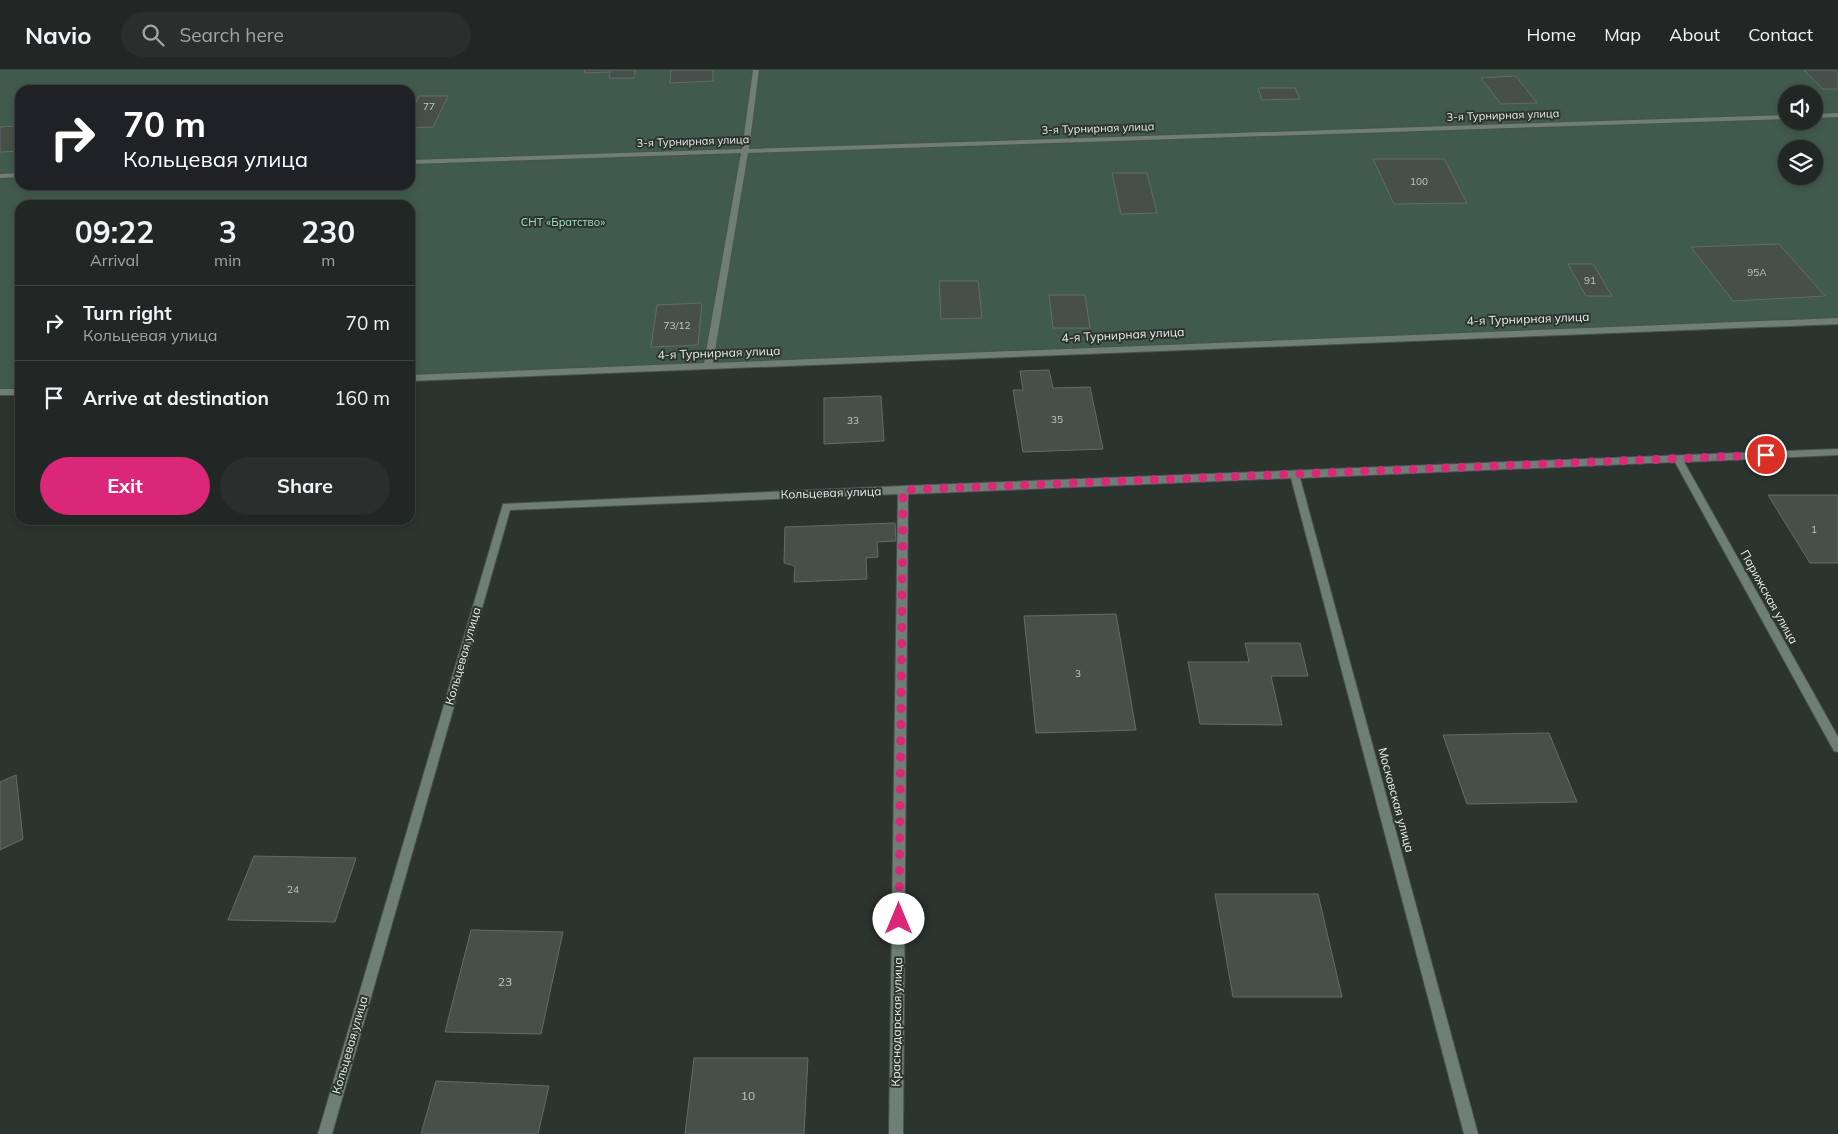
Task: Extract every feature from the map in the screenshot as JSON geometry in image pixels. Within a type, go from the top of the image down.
[{"type":"street","points":[[708,367],[745,151],[756,70]]},
{"type":"street","points":[[1823,116],[1838,115]]},
{"type":"street","name":"3-я Турнирная улица","points":[[415,162],[1778,117]]},
{"type":"street","points":[[0,176],[15,175]]},
{"type":"street","name":"4-я Турнирная улица","points":[[415,378],[708,367],[1334,338],[1838,321]]},
{"type":"street","points":[[0,392],[15,392]]},
{"type":"street","name":"Кольцевая улица","points":[[325,1134],[506,507],[1838,452]]},
{"type":"street","name":"Парижская улица","points":[[1677,458],[1838,748]]},
{"type":"street","name":"Московская улица","points":[[1294,474],[1471,1134]]},
{"type":"street","name":"Краснодарская улица","points":[[896,1134],[903,490]]},
{"type":"green space","name":"СНТ «Братство»","points":[[0,70],[1838,70],[1838,325],[415,380],[415,200],[15,200],[15,394],[0,394]]},
{"type":"building","points":[[585,70],[635,70],[634,78],[609,78],[610,72],[584,73]]},
{"type":"building","points":[[671,70],[713,70],[713,81],[670,83]]},
{"type":"building","points":[[1804,70],[1838,70],[1838,89],[1823,89],[1823,85],[1819,85]]},
{"type":"building","points":[[1516,76],[1537,103],[1501,104],[1481,78]]},
{"type":"building","points":[[1258,88],[1295,88],[1300,99],[1262,100]]},
{"type":"building","points":[[419,96],[448,96],[433,127],[415,128],[415,105]]},
{"type":"building","points":[[15,126],[15,151],[0,152],[0,127]]},
{"type":"building","points":[[1373,159],[1444,159],[1467,203],[1394,204]]},
{"type":"building","points":[[1112,173],[1147,173],[1157,213],[1121,214]]},
{"type":"building","points":[[1779,244],[1825,296],[1733,301],[1691,247]]},
{"type":"building","points":[[1568,264],[1593,264],[1612,296],[1586,296]]},
{"type":"building","points":[[939,281],[978,281],[982,318],[941,319]]},
{"type":"building","points":[[1049,295],[1085,295],[1090,328],[1053,328]]},
{"type":"building","points":[[702,303],[698,345],[651,347],[657,305]]},
{"type":"building","points":[[1049,370],[1053,388],[1090,387],[1103,449],[1023,452],[1013,390],[1023,390],[1020,371]]},
{"type":"building","points":[[881,396],[884,441],[824,444],[824,398]]},
{"type":"building","points":[[1768,495],[1838,495],[1838,563],[1810,563]]},
{"type":"building","points":[[895,523],[896,541],[877,542],[878,557],[866,558],[867,579],[794,582],[795,566],[784,563],[785,527]]},
{"type":"building","points":[[1116,614],[1136,730],[1036,733],[1024,616]]},
{"type":"building","points":[[1245,643],[1300,643],[1308,676],[1271,676],[1282,725],[1200,724],[1188,662],[1249,662]]},
{"type":"building","points":[[1549,733],[1577,802],[1467,804],[1443,735]]},
{"type":"building","points":[[16,775],[23,839],[0,850],[0,782]]},
{"type":"building","points":[[254,856],[356,858],[335,922],[228,920]]},
{"type":"building","points":[[1215,894],[1318,894],[1342,997],[1233,997]]},
{"type":"building","points":[[471,930],[563,932],[541,1034],[445,1032]]},
{"type":"building","points":[[694,1058],[808,1058],[804,1134],[685,1134]]},
{"type":"building","points":[[436,1081],[549,1086],[538,1134],[421,1134]]},
{"type":"route","points":[[899,919],[903,490],[1766,455]]}]
